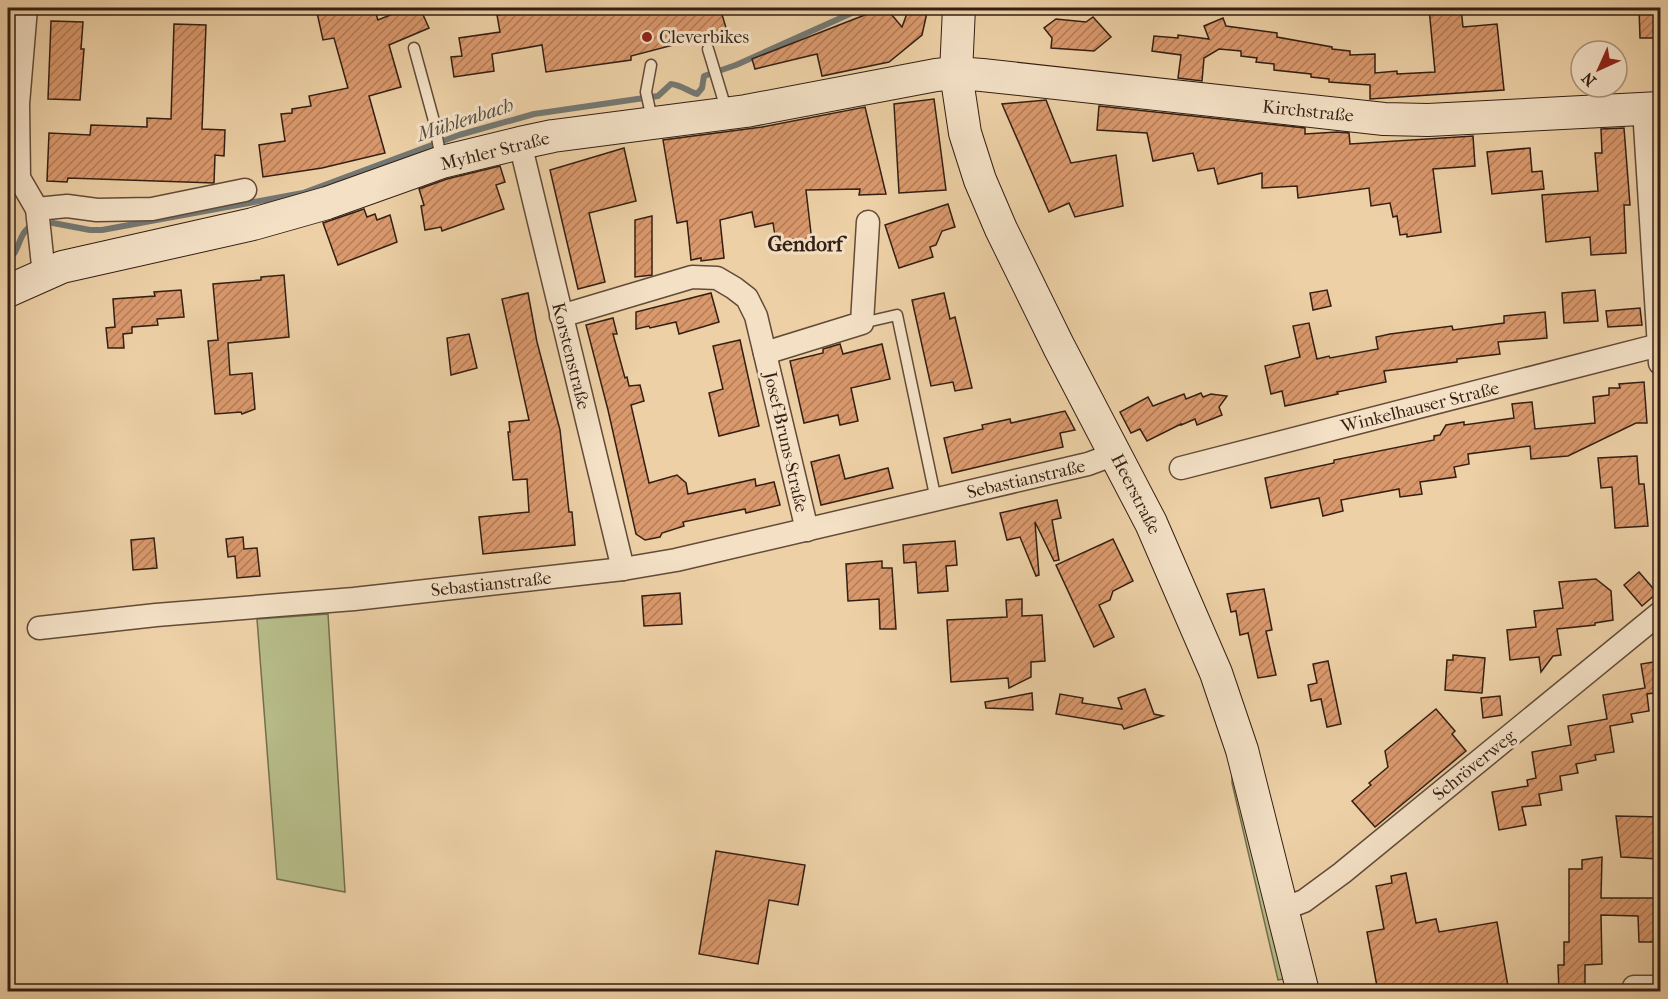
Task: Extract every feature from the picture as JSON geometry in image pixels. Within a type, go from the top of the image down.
[{"type":"main road","name":"Heerstraße","points":[[959,8],[956,73],[966,133],[980,180],[1001,230],[1151,523],[1216,673],[1242,750],[1303,992]]},
{"type":"main road","name":"Kirchstraße","points":[[956,73],[1384,119],[1428,120],[1652,108]]},
{"type":"main road","name":"Myhler Straße","points":[[8,291],[74,264],[253,224],[327,203],[439,149],[520,143],[651,114],[727,114],[933,75],[956,73]]},
{"type":"street","points":[[26,8],[18,104],[19,178],[37,209],[44,275]]},
{"type":"street","points":[[1652,108],[1660,354]]},
{"type":"street","name":"Korstenstraße","points":[[520,143],[623,569]]},
{"type":"street","points":[[37,209],[67,206],[97,210],[152,209],[245,190]]},
{"type":"street","points":[[862,323],[868,222]]},
{"type":"street","name":"Josef-Bruns-Straße","points":[[561,316],[692,276],[717,278],[747,298],[756,316],[807,530]]},
{"type":"street","name":"Josef-Bruns-Straße","points":[[765,353],[862,323]]},
{"type":"street","name":"Winkelhauser Straße","points":[[1181,468],[1660,354]]},
{"type":"street","name":"Sebastianstraße","points":[[39,628],[156,615],[354,599],[623,569],[676,560],[936,500],[1088,464],[1115,454]]},
{"type":"street","name":"Schröverweg","points":[[1283,909],[1304,901],[1342,873],[1660,613]]},
{"type":"street","points":[[1634,987],[1660,987]]},
{"type":"lane","points":[[414,48],[439,149]]},
{"type":"lane","points":[[708,49],[727,114]]},
{"type":"lane","points":[[651,65],[646,93],[651,114]]},
{"type":"lane","points":[[862,323],[897,315],[936,500]]},
{"type":"green space","points":[[328,614],[345,892],[277,879],[257,619]]},
{"type":"green space","points":[[1232,769],[1284,979],[1278,980],[1232,783]]},
{"type":"building","points":[[316,8],[374,8],[378,20],[407,8],[420,8],[429,28],[389,45],[401,87],[369,96],[385,153],[322,168],[263,177],[259,145],[285,141],[281,114],[292,113],[292,109],[311,106],[309,96],[348,88],[334,38],[323,40]]},
{"type":"building","points":[[552,8],[720,8],[727,31],[631,56],[631,60],[546,72],[542,45],[492,54],[494,71],[454,77],[451,57],[462,56],[459,38],[500,32],[497,15]]},
{"type":"building","points":[[886,8],[902,27],[909,8],[928,8],[922,35],[889,62],[822,76],[817,54],[755,69],[752,59],[875,11],[877,14]]},
{"type":"building","points":[[1429,8],[1461,8],[1463,27],[1497,24],[1504,90],[1370,99],[1370,85],[1329,82],[1329,79],[1311,77],[1311,74],[1274,70],[1274,64],[1256,62],[1257,58],[1241,56],[1241,51],[1219,49],[1204,58],[1202,81],[1178,78],[1181,55],[1152,51],[1154,36],[1178,38],[1178,35],[1209,39],[1204,26],[1223,18],[1226,26],[1277,33],[1277,37],[1350,51],[1350,55],[1375,54],[1375,73],[1435,72]]},
{"type":"building","points":[[1639,8],[1660,8],[1660,38],[1640,38]]},
{"type":"building","points":[[1093,17],[1111,37],[1094,51],[1051,48],[1052,38],[1044,28],[1056,19],[1086,22]]},
{"type":"building","points":[[51,21],[83,22],[81,49],[84,49],[80,100],[48,99]]},
{"type":"building","points":[[174,24],[206,25],[202,129],[225,130],[224,156],[215,155],[214,183],[68,178],[67,182],[47,181],[49,133],[90,135],[91,125],[147,127],[147,118],[171,119]]},
{"type":"building","points":[[934,99],[946,190],[899,193],[894,104]]},
{"type":"building","points":[[1046,100],[1071,163],[1116,155],[1123,206],[1075,217],[1069,203],[1049,212],[1002,104]]},
{"type":"building","points":[[1099,106],[1305,128],[1305,134],[1349,133],[1350,144],[1473,136],[1475,166],[1433,169],[1441,232],[1407,237],[1407,234],[1400,235],[1397,216],[1393,217],[1390,203],[1371,206],[1369,188],[1298,198],[1297,186],[1262,188],[1262,173],[1218,184],[1214,168],[1198,171],[1193,153],[1153,161],[1147,133],[1097,130]]},
{"type":"building","points":[[865,107],[886,194],[859,195],[860,189],[806,190],[812,242],[796,244],[795,239],[776,242],[773,223],[755,227],[752,212],[720,220],[724,258],[691,260],[687,221],[677,223],[663,140],[762,127]]},
{"type":"building","points":[[1624,128],[1630,205],[1624,205],[1626,253],[1591,255],[1590,237],[1546,242],[1542,195],[1598,191],[1595,153],[1602,153],[1601,129]]},
{"type":"building","points":[[624,148],[636,201],[589,213],[605,282],[578,289],[550,170]]},
{"type":"building","points":[[1530,148],[1532,172],[1542,171],[1544,189],[1492,194],[1487,152]]},
{"type":"building","points":[[500,166],[505,182],[496,185],[504,209],[442,231],[441,227],[425,230],[421,206],[424,205],[419,189],[447,179]]},
{"type":"building","points":[[948,204],[955,227],[942,231],[936,245],[930,247],[933,257],[899,268],[885,225]]},
{"type":"building","points":[[364,209],[367,217],[375,214],[377,220],[390,215],[397,242],[338,265],[323,223]]},
{"type":"building","points":[[652,216],[652,275],[635,277],[635,220]]},
{"type":"building","points":[[284,275],[289,337],[228,343],[230,375],[252,373],[255,409],[242,414],[241,412],[215,414],[208,341],[218,340],[213,284],[261,280],[261,277]]},
{"type":"building","points":[[181,290],[184,317],[157,319],[158,325],[132,327],[132,333],[123,334],[124,348],[108,348],[106,328],[115,327],[113,299],[155,296],[154,292]]},
{"type":"building","points":[[1327,290],[1331,306],[1313,310],[1310,293]]},
{"type":"building","points":[[1595,290],[1598,321],[1564,323],[1562,293]]},
{"type":"building","points":[[528,293],[537,342],[560,430],[575,545],[483,554],[479,517],[529,512],[527,479],[513,480],[509,422],[529,420],[502,299]]},
{"type":"building","points":[[711,293],[719,322],[679,334],[676,322],[636,329],[636,312]]},
{"type":"building","points":[[944,293],[950,319],[955,317],[972,388],[955,391],[953,382],[931,386],[912,300]]},
{"type":"building","points":[[1640,308],[1642,325],[1608,327],[1606,311]]},
{"type":"building","points":[[1545,312],[1547,338],[1498,342],[1500,354],[1384,371],[1386,382],[1285,406],[1282,391],[1271,394],[1265,366],[1300,357],[1293,326],[1309,323],[1317,359],[1378,349],[1376,337],[1390,334],[1452,326],[1453,330],[1504,323],[1504,316]]},
{"type":"building","points":[[613,318],[617,334],[613,334],[625,378],[627,377],[629,386],[640,385],[644,401],[631,405],[649,483],[677,475],[686,483],[688,494],[755,479],[756,486],[774,482],[780,505],[746,513],[745,509],[683,522],[684,526],[662,533],[660,537],[645,540],[636,534],[586,325]]},
{"type":"building","points":[[469,334],[477,368],[451,375],[447,338]]},
{"type":"building","points":[[740,340],[759,426],[719,436],[709,393],[723,389],[713,346]]},
{"type":"building","points":[[840,344],[843,354],[882,344],[890,379],[851,388],[858,421],[840,425],[838,415],[804,423],[790,361],[823,353],[823,349]]},
{"type":"building","points":[[1644,382],[1647,423],[1636,423],[1568,456],[1531,459],[1530,446],[1468,454],[1469,464],[1454,467],[1456,477],[1420,482],[1422,494],[1400,497],[1399,489],[1341,500],[1343,511],[1323,516],[1319,498],[1271,508],[1265,478],[1334,463],[1334,460],[1434,440],[1434,436],[1440,435],[1446,425],[1464,422],[1464,425],[1514,418],[1512,404],[1532,402],[1535,429],[1595,423],[1593,397],[1609,395],[1609,388],[1620,388],[1619,384]]},
{"type":"building","points":[[1201,393],[1203,397],[1211,394],[1227,396],[1219,407],[1222,415],[1197,425],[1195,419],[1147,441],[1140,429],[1131,433],[1120,412],[1148,397],[1153,406],[1184,394],[1186,399]]},
{"type":"building","points":[[1065,411],[1075,430],[1060,433],[1063,447],[952,473],[944,438],[983,429],[982,425],[1010,419],[1011,423]]},
{"type":"building","points":[[839,455],[845,479],[888,468],[893,488],[821,505],[811,462]]},
{"type":"building","points":[[1637,456],[1639,484],[1644,484],[1648,526],[1615,528],[1612,487],[1601,488],[1598,458]]},
{"type":"building","points":[[1057,500],[1061,518],[1052,520],[1059,560],[1054,561],[1035,522],[1039,575],[1036,576],[1020,537],[1007,540],[1000,513]]},
{"type":"building","points":[[243,537],[244,549],[257,548],[260,576],[237,578],[235,556],[228,557],[226,539]]},
{"type":"building","points":[[154,538],[157,568],[133,570],[131,540]]},
{"type":"building","points":[[1113,539],[1133,581],[1113,591],[1110,600],[1099,605],[1114,637],[1094,647],[1056,565]]},
{"type":"building","points":[[955,541],[957,565],[946,566],[948,591],[918,593],[916,562],[904,563],[903,545]]},
{"type":"building","points":[[882,561],[882,568],[892,568],[896,629],[880,629],[879,599],[848,601],[846,564]]},
{"type":"building","points":[[1639,572],[1657,593],[1642,606],[1624,585]]},
{"type":"building","points":[[1596,579],[1611,591],[1613,620],[1595,623],[1595,625],[1557,629],[1561,655],[1553,656],[1541,672],[1539,657],[1510,660],[1507,630],[1536,627],[1534,611],[1563,608],[1559,582]]},
{"type":"building","points":[[1264,589],[1272,630],[1266,631],[1276,675],[1258,678],[1248,633],[1240,635],[1236,611],[1231,612],[1227,594]]},
{"type":"building","points":[[680,593],[682,624],[644,626],[642,596]]},
{"type":"building","points":[[1022,599],[1022,616],[1042,615],[1045,661],[1031,662],[1031,677],[1009,688],[1008,678],[951,682],[947,620],[1007,617],[1006,600]]},
{"type":"building","points":[[1453,655],[1485,658],[1482,693],[1445,690],[1447,660],[1453,660]]},
{"type":"building","points":[[1328,661],[1341,724],[1327,727],[1321,699],[1311,701],[1308,685],[1317,683],[1313,664]]},
{"type":"building","points":[[1660,661],[1660,692],[1647,694],[1649,711],[1631,714],[1633,722],[1610,726],[1614,752],[1595,755],[1596,760],[1576,764],[1578,773],[1560,776],[1562,790],[1539,794],[1541,805],[1522,807],[1526,825],[1499,830],[1492,792],[1528,786],[1527,780],[1536,778],[1532,752],[1571,745],[1568,726],[1607,719],[1603,695],[1645,688],[1641,664]]},
{"type":"building","points":[[1145,689],[1154,714],[1163,716],[1124,729],[1122,725],[1056,714],[1060,694],[1083,698],[1082,703],[1122,709],[1118,698]]},
{"type":"building","points":[[1032,693],[1033,710],[986,708],[985,702]]},
{"type":"building","points":[[1500,696],[1502,715],[1483,718],[1481,698]]},
{"type":"building","points":[[1436,709],[1455,731],[1452,734],[1466,751],[1375,827],[1352,801],[1388,767],[1385,751]]},
{"type":"building","points":[[1616,816],[1660,817],[1660,859],[1621,857]]},
{"type":"building","points":[[716,851],[805,865],[798,905],[769,900],[758,964],[699,954]]},
{"type":"building","points":[[1602,857],[1601,898],[1660,898],[1660,942],[1639,942],[1638,916],[1601,915],[1602,964],[1585,965],[1585,992],[1559,992],[1558,965],[1564,965],[1564,942],[1569,942],[1569,869],[1582,869],[1582,860]]},
{"type":"building","points":[[1406,873],[1416,923],[1436,919],[1439,932],[1497,922],[1509,992],[1378,992],[1367,932],[1384,929],[1376,886],[1392,883],[1391,876]]},
{"type":"waterway","name":"Mühlenbach","points":[[53,223],[102,230],[303,193],[459,135],[534,114],[658,96],[671,84],[697,94],[702,88],[704,76],[736,65],[863,8]]},
{"type":"waterway","name":"Mühlenbach","points":[[8,260],[15,252],[27,228],[32,225]]},
{"type":"place","name":"Cleverbikes","points":[[647,37]]},
{"type":"district","name":"Gendorf","points":[[805,244]]}]
